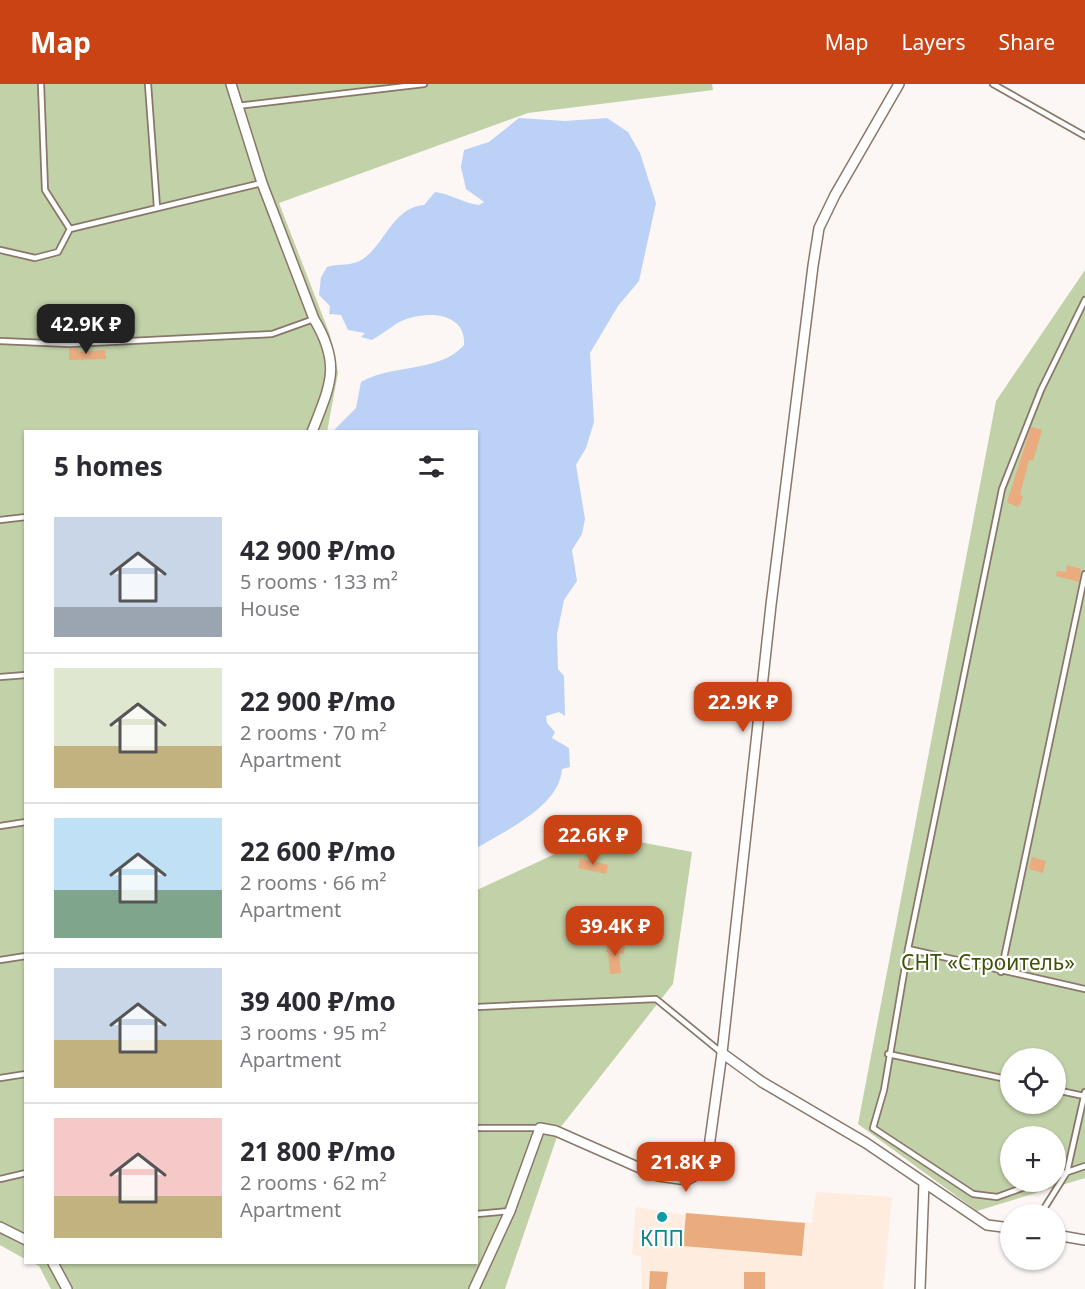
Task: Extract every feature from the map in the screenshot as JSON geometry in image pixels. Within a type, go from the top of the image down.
[{"type":"street","points":[[231,84],[262,183],[314,319],[324,336],[332,364],[328,392],[313,430]]},
{"type":"street","points":[[474,1289],[510,1211],[540,1128],[556,1131],[658,1176],[687,1180],[706,1169],[722,1053],[771,605],[814,256],[819,228],[835,195],[899,84]]},
{"type":"street","points":[[722,1053],[762,1082],[866,1143],[987,1225],[1000,1227]]},
{"type":"street","points":[[920,1289],[924,1183]]},
{"type":"street","points":[[0,1227],[24,1239]]},
{"type":"street","points":[[1066,1237],[1085,1240]]},
{"type":"street","points":[[54,1264],[67,1289]]},
{"type":"lane","points":[[41,84],[45,190],[70,229]]},
{"type":"lane","points":[[148,84],[157,207]]},
{"type":"lane","points":[[237,106],[424,84]]},
{"type":"lane","points":[[993,84],[1085,136]]},
{"type":"lane","points":[[0,250],[35,258],[58,252],[70,229],[262,183]]},
{"type":"lane","points":[[1011,1192],[997,1197],[973,1194],[873,1128],[884,1090],[888,1054],[908,949],[1002,489],[1041,390],[1085,300]]},
{"type":"lane","points":[[0,341],[70,344],[272,334],[314,319]]},
{"type":"lane","points":[[0,520],[24,518]]},
{"type":"lane","points":[[1001,972],[1085,574]]},
{"type":"lane","points":[[0,677],[24,675]]},
{"type":"lane","points":[[0,826],[24,822]]},
{"type":"lane","points":[[908,949],[1001,972],[1085,989]]},
{"type":"lane","points":[[0,960],[24,956]]},
{"type":"lane","points":[[478,1007],[656,999],[722,1053]]},
{"type":"lane","points":[[888,1054],[1000,1078]]},
{"type":"lane","points":[[0,1078],[24,1074]]},
{"type":"lane","points":[[1047,1204],[1067,1172],[1085,1094],[1066,1091]]},
{"type":"lane","points":[[478,1128],[540,1128]]},
{"type":"lane","points":[[1067,1172],[1085,1166]]},
{"type":"lane","points":[[0,1179],[24,1173]]},
{"type":"lane","points":[[478,1214],[510,1211]]},
{"type":"shaded area","points":[[816,1192],[892,1197],[883,1289],[642,1289],[641,1257],[632,1254],[636,1207],[684,1215],[686,1213],[812,1223]]},
{"type":"green space","points":[[0,84],[712,84],[713,90],[528,113],[279,203],[330,335],[338,373],[327,430],[24,430],[24,1258],[0,1245]]},
{"type":"green space","name":"СНТ «Строитель»","points":[[1085,270],[1085,1178],[1066,1184],[1066,1126],[1000,1126],[1000,1192],[1039,1192],[977,1211],[858,1124],[996,401]]},
{"type":"green space","points":[[598,834],[692,852],[673,984],[560,1128],[505,1289],[51,1289],[39,1266],[35,1264],[478,1264],[478,890]]},
{"type":"water","points":[[519,118],[565,121],[607,118],[628,132],[640,153],[656,203],[639,281],[618,306],[590,353],[594,422],[586,448],[576,465],[585,519],[582,534],[572,550],[577,581],[564,600],[557,634],[558,669],[564,676],[565,716],[559,712],[546,716],[547,723],[555,732],[552,738],[569,748],[570,767],[562,769],[559,782],[552,795],[542,806],[516,825],[478,847],[478,430],[334,430],[356,408],[361,382],[373,376],[442,360],[454,354],[464,345],[463,333],[450,319],[428,315],[405,319],[372,340],[361,337],[365,333],[348,330],[341,315],[329,314],[330,306],[319,295],[321,277],[327,267],[354,263],[363,259],[404,212],[424,205],[435,192],[473,204],[479,205],[484,202],[466,189],[461,167],[464,150],[489,142]]},
{"type":"building","points":[[69,348],[78,348],[79,352],[105,350],[106,359],[69,360]]},
{"type":"building","points":[[1031,427],[1042,430],[1033,461],[1029,460],[1020,495],[1023,496],[1017,507],[1007,502]]},
{"type":"building","points":[[1067,565],[1081,569],[1079,582],[1056,576],[1057,571],[1066,572]]},
{"type":"building","points":[[1032,857],[1046,861],[1043,873],[1029,869]]},
{"type":"building","points":[[580,858],[608,865],[606,874],[578,868]]},
{"type":"building","points":[[607,943],[625,945],[624,954],[619,953],[621,973],[610,974],[608,952],[606,952]]},
{"type":"building","points":[[686,1213],[805,1223],[802,1256],[683,1246]]},
{"type":"building","points":[[650,1271],[668,1272],[666,1289],[649,1289]]},
{"type":"building","points":[[744,1272],[765,1272],[765,1289],[744,1289]]},
{"type":"place","name":"КПП","points":[[662,1217]]}]
